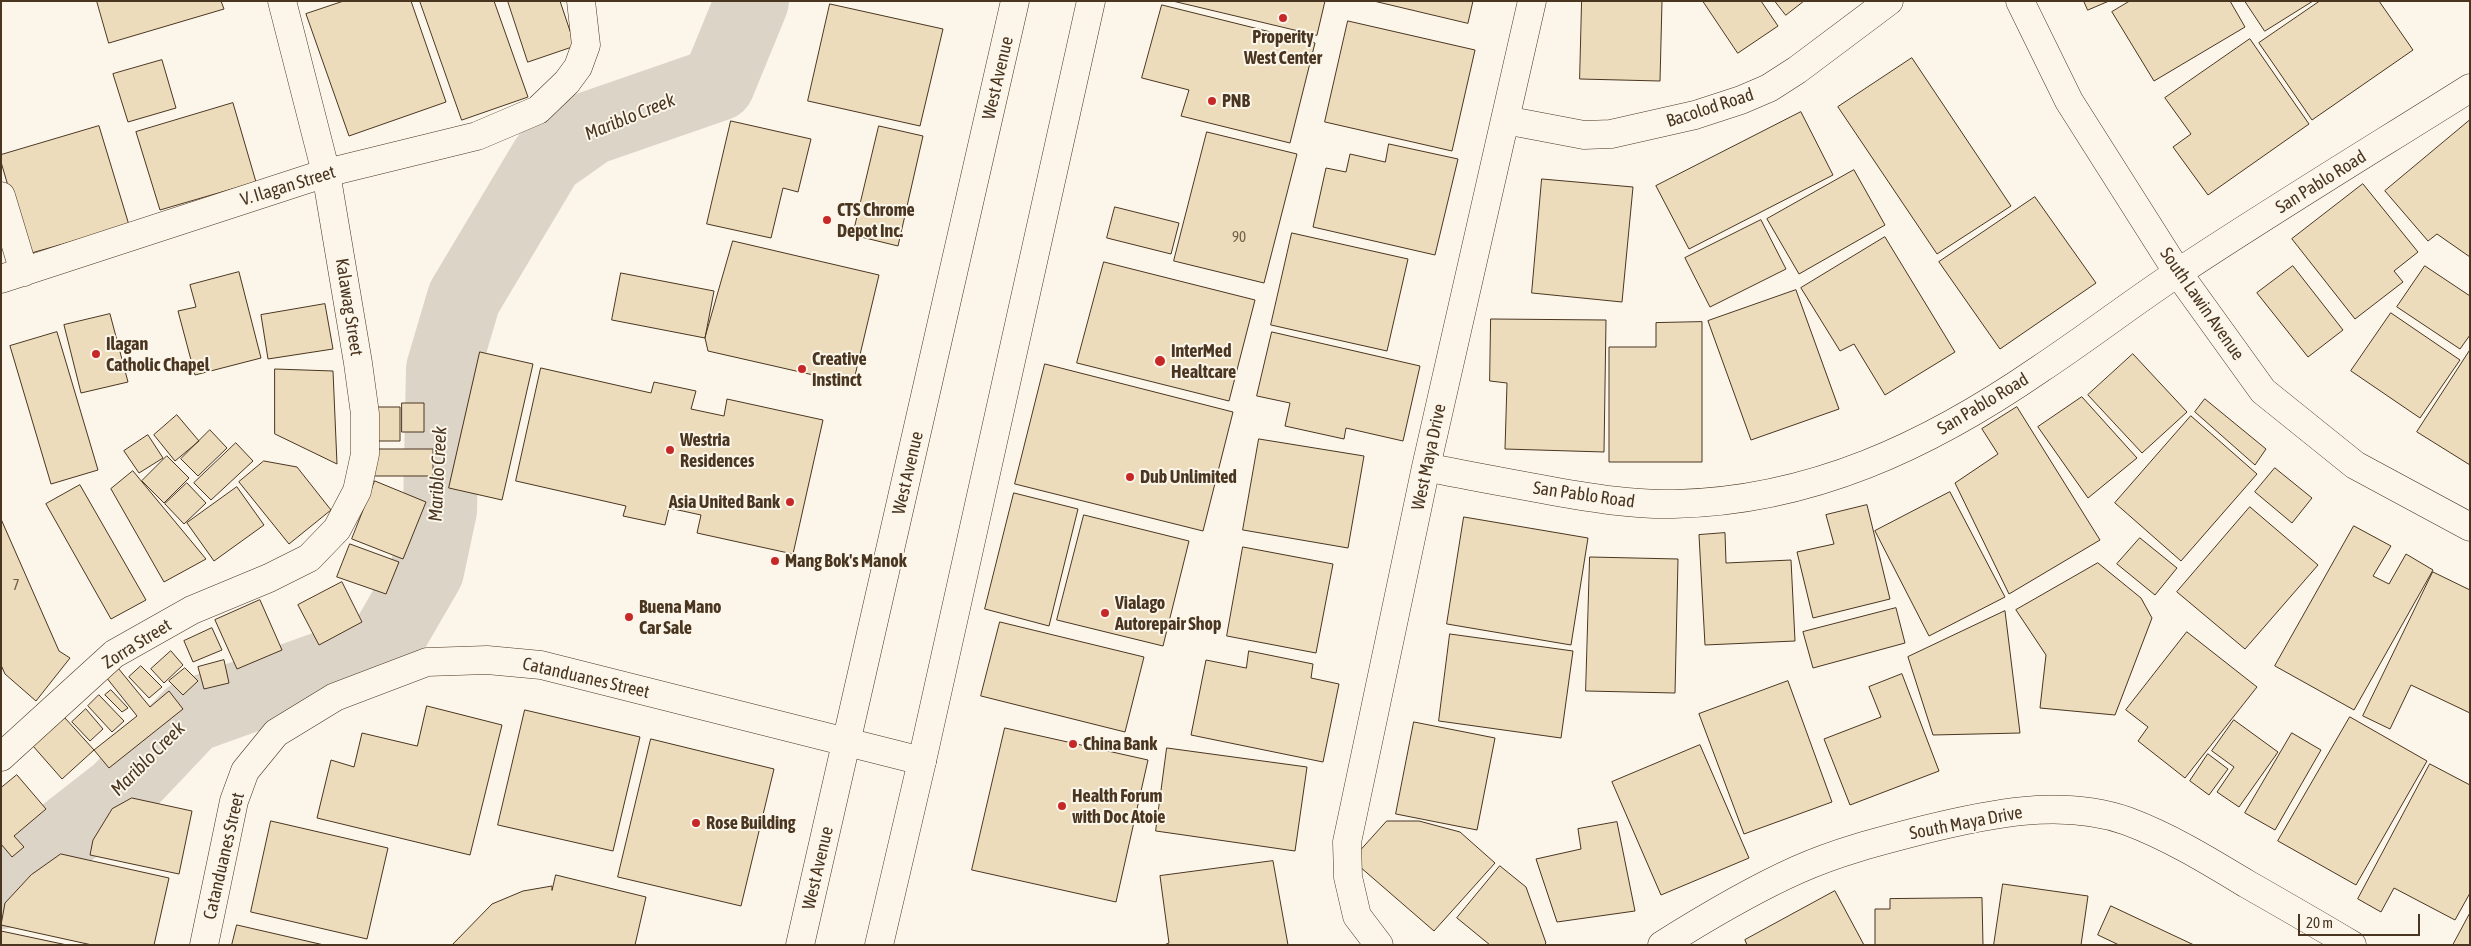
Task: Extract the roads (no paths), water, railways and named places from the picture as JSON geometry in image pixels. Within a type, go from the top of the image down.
[{"type":"street","name":"Kalawag Street","points":[[269,578],[309,558],[337,529],[357,492],[365,454],[365,414],[326,173],[282,1]]},
{"type":"street","name":"V. Ilagan Street","points":[[13,276],[326,173],[478,136],[538,110],[578,67],[586,45],[581,1]]},
{"type":"street","name":"West Avenue","points":[[800,945],[1015,1]]},
{"type":"street","points":[[879,945],[922,761],[1091,1]]},
{"type":"street","name":"West Maya Drive","points":[[1379,945],[1357,916],[1348,877],[1347,842],[1426,467],[1532,1]]},
{"type":"street","name":"Bacolod Road","points":[[1505,120],[1584,135],[1612,134],[1695,116],[1769,88],[1798,70],[1889,1]]},
{"type":"street","name":"South Lawin Avenue","points":[[2020,1],[2069,100],[2178,273],[2262,390],[2355,465],[2470,527]]},
{"type":"street","name":"San Pablo Road","points":[[1426,467],[1594,498],[1638,504],[1675,504],[1716,501],[1806,486],[1873,463],[1959,419],[2038,371],[2178,273],[2470,88]]},
{"type":"street","points":[[1,196],[13,276]]},
{"type":"street","name":"Zorra Street","points":[[1,757],[114,654],[192,610],[269,578]]},
{"type":"street","name":"Catanduanes Street","points":[[204,945],[234,801],[245,771],[276,733],[335,697],[427,662],[487,660],[542,665],[922,761]]},
{"type":"street","name":"South Maya Drive","points":[[1662,945],[1696,923],[1797,870],[1866,844],[1969,819],[2008,812],[2046,811],[2086,811],[2126,821],[2164,837],[2206,859],[2352,945]]},
{"type":"waterway","name":"Mariblo Creek","points":[[1,892],[23,867],[119,792],[191,716],[383,647],[427,571],[440,510],[443,369],[464,298],[547,159],[591,128],[718,84],[752,1]]},
{"type":"place","name":"Properity West Center","points":[[1283,18]]},
{"type":"place","name":"PNB","points":[[1212,101]]},
{"type":"place","name":"CTS Chrome Depot Inc.","points":[[827,220]]},
{"type":"place","name":"Ilagan Catholic Chapel","points":[[96,354]]},
{"type":"place","name":"InterMed Healtcare","points":[[1160,361]]},
{"type":"place","name":"Creative Instinct","points":[[802,369]]},
{"type":"place","name":"Westria Residences","points":[[670,450]]},
{"type":"place","name":"Dub Unlimited","points":[[1130,477]]},
{"type":"place","name":"Asia United Bank","points":[[790,502]]},
{"type":"place","name":"Mang Bok's Manok","points":[[775,561]]},
{"type":"place","name":"Vialago Autorepair Shop","points":[[1105,613]]},
{"type":"place","name":"Buena Mano Car Sale","points":[[629,617]]},
{"type":"place","name":"China Bank","points":[[1073,744]]},
{"type":"place","name":"Health Forum with Doc Atoie","points":[[1062,806]]},
{"type":"place","name":"Rose Building","points":[[696,823]]}]
